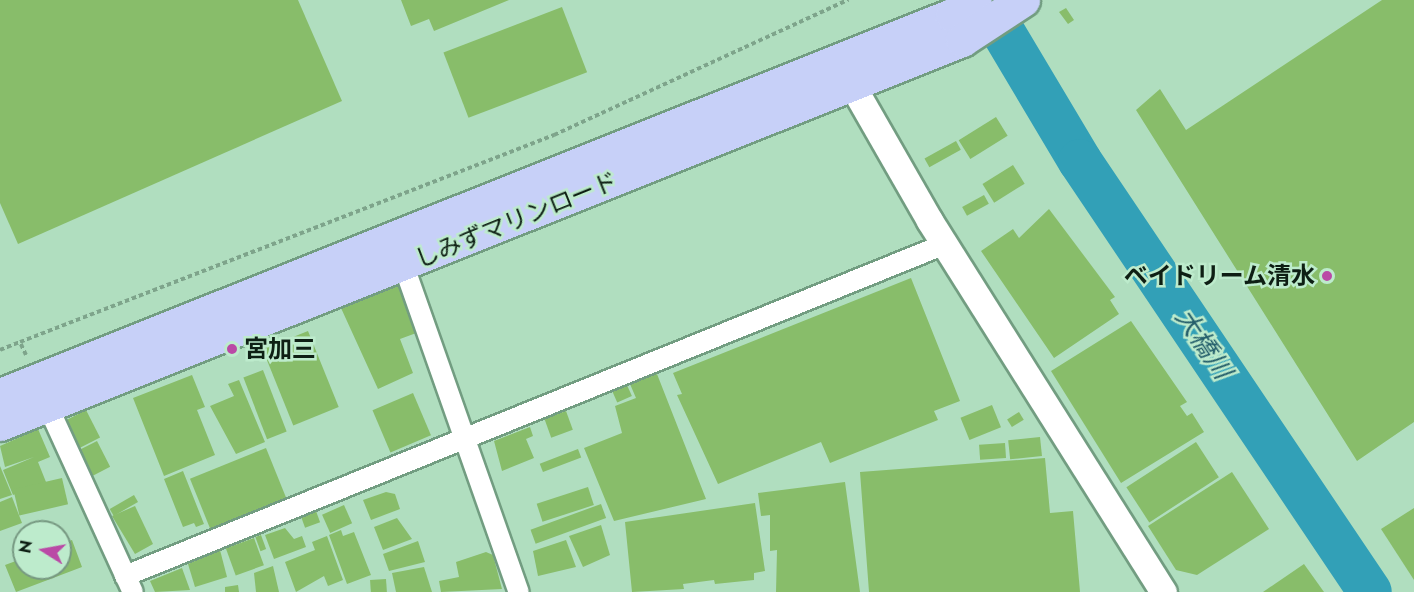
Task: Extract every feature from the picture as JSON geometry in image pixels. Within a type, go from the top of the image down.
[{"type":"highway","name":"しみずマリンロード","points":[[0,424],[42,393],[399,253],[845,73],[963,18],[1023,0]]},
{"type":"highway","name":"しみずマリンロード","points":[[0,395],[42,393]]},
{"type":"street","points":[[845,73],[945,244],[1164,592]]},
{"type":"street","points":[[42,393],[129,584],[467,439],[945,244]]},
{"type":"street","points":[[399,253],[467,439],[519,592]]},
{"type":"path","points":[[0,350],[554,135],[848,0]]},
{"type":"path","points":[[20,342],[42,393]]},
{"type":"building","points":[[0,0],[298,0],[342,101],[18,244],[0,203]]},
{"type":"building","points":[[401,0],[509,0],[434,31],[429,19],[411,26]]},
{"type":"building","name":"ベイドリーム清水","points":[[1382,0],[1414,0],[1414,422],[1357,461],[1136,110],[1160,89],[1186,130]]},
{"type":"building","points":[[562,7],[587,72],[469,118],[443,53]]},
{"type":"building","points":[[1066,8],[1074,20],[1068,24],[1059,12]]},
{"type":"building","points":[[996,117],[1008,136],[970,159],[959,140]]},
{"type":"building","points":[[956,141],[961,150],[929,167],[925,158]]},
{"type":"building","points":[[1013,165],[1025,184],[994,203],[982,184]]},
{"type":"building","points":[[984,195],[989,204],[967,216],[962,207]]},
{"type":"building","points":[[1049,209],[1115,297],[1110,300],[1119,314],[1054,358],[981,251],[1013,229],[1019,238]]},
{"type":"building","points":[[911,278],[960,401],[934,411],[938,420],[830,463],[821,442],[718,484],[677,395],[682,394],[673,373]]},
{"type":"building","points":[[400,285],[419,332],[400,339],[413,373],[378,389],[341,308]]},
{"type":"building","points":[[1131,321],[1187,402],[1180,406],[1187,416],[1192,413],[1204,432],[1121,483],[1051,371]]},
{"type":"building","points":[[308,331],[339,407],[293,425],[263,349]]},
{"type":"building","points":[[263,370],[287,432],[267,439],[243,378]]},
{"type":"building","points":[[657,374],[706,499],[614,521],[584,448],[622,433],[615,406],[636,398],[630,384]]},
{"type":"building","points":[[192,375],[205,407],[197,410],[215,455],[164,476],[133,398]]},
{"type":"building","points":[[239,380],[265,442],[236,454],[210,406],[234,396],[228,384]]},
{"type":"building","points":[[627,385],[632,396],[617,402],[612,392]]},
{"type":"building","points":[[413,393],[431,435],[390,453],[372,410]]},
{"type":"building","points":[[992,405],[1001,427],[969,440],[960,418]]},
{"type":"building","points":[[86,410],[100,438],[80,448],[66,420]]},
{"type":"building","points":[[566,411],[573,430],[551,438],[544,419]]},
{"type":"building","points":[[1019,412],[1024,420],[1012,427],[1007,419]]},
{"type":"building","points":[[530,427],[533,436],[526,439],[534,458],[502,471],[494,441]]},
{"type":"building","points":[[38,429],[50,457],[38,462],[46,482],[13,495],[3,470],[34,457],[5,467],[0,446]]},
{"type":"building","points":[[1040,437],[1042,456],[1010,459],[1008,440]]},
{"type":"building","points":[[97,441],[110,467],[92,476],[79,450]]},
{"type":"building","points":[[1196,442],[1219,477],[1149,522],[1126,487]]},
{"type":"building","points":[[1005,443],[1006,458],[980,460],[979,445]]},
{"type":"building","points":[[266,448],[286,498],[210,529],[190,479]]},
{"type":"building","points":[[578,449],[581,457],[543,472],[540,464]]},
{"type":"building","points":[[1045,458],[1050,513],[1073,511],[1080,592],[869,592],[860,472]]},
{"type":"building","points":[[0,466],[12,495],[0,499]]},
{"type":"building","points":[[183,471],[204,524],[196,527],[194,523],[183,527],[164,479]]},
{"type":"building","points":[[1232,472],[1269,529],[1197,575],[1176,570],[1148,526]]},
{"type":"building","points":[[62,478],[68,504],[19,516],[13,489]]},
{"type":"building","points":[[845,482],[860,592],[776,592],[777,550],[770,551],[770,515],[761,516],[758,493]]},
{"type":"building","points":[[588,487],[594,505],[543,522],[537,504]]},
{"type":"building","points":[[386,492],[395,494],[400,509],[371,520],[363,500]]},
{"type":"building","points":[[134,495],[138,502],[114,516],[110,509]]},
{"type":"building","points":[[12,497],[21,520],[12,520],[12,527],[0,531],[0,502]]},
{"type":"building","points":[[755,503],[765,571],[754,573],[754,580],[715,584],[714,580],[683,584],[684,589],[632,592],[625,522]]},
{"type":"building","points":[[601,504],[606,518],[536,544],[531,530]]},
{"type":"building","points":[[344,505],[352,523],[330,533],[322,515]]},
{"type":"building","points":[[135,506],[153,544],[135,554],[112,516]]},
{"type":"building","points":[[1414,508],[1414,580],[1381,529]]},
{"type":"building","points":[[316,511],[320,522],[305,528],[301,516]]},
{"type":"building","points":[[397,518],[412,539],[383,550],[374,527]]},
{"type":"building","points":[[601,525],[610,555],[583,567],[569,536]]},
{"type":"building","points":[[285,528],[294,539],[302,536],[306,547],[274,559],[265,535]]},
{"type":"building","points":[[341,530],[343,536],[354,532],[371,575],[347,584],[329,535]]},
{"type":"building","points":[[261,535],[266,549],[260,551],[255,537]]},
{"type":"building","points":[[327,536],[343,580],[328,586],[324,576],[296,592],[285,562],[315,550],[312,542]]},
{"type":"building","points":[[254,538],[264,565],[236,576],[226,548]]},
{"type":"building","points":[[72,540],[82,567],[72,571]]},
{"type":"building","points":[[566,540],[576,567],[538,576],[533,551]]},
{"type":"building","points":[[418,541],[425,562],[389,571],[383,554]]},
{"type":"building","points":[[220,550],[227,577],[195,587],[188,564]]},
{"type":"building","points":[[486,552],[493,555],[502,589],[441,592],[439,581],[459,577],[456,562]]},
{"type":"building","points":[[12,562],[12,580],[48,580],[16,592],[5,565]]},
{"type":"building","points":[[1304,564],[1324,592],[1263,592]]},
{"type":"building","points":[[273,566],[279,592],[256,592],[254,573]]},
{"type":"building","points":[[424,567],[432,592],[396,592],[392,573]]},
{"type":"building","points":[[182,568],[190,590],[155,592],[150,581]]},
{"type":"building","points":[[386,579],[387,592],[371,592],[370,580]]},
{"type":"building","points":[[238,585],[239,592],[225,592],[225,587]]},
{"type":"waterway","name":"大橋川","points":[[984,0],[1080,161],[1370,592]]},
{"type":"place","name":"ベイドリーム清水","points":[[1327,276]]},
{"type":"place","name":"宮加三","points":[[232,349]]}]
